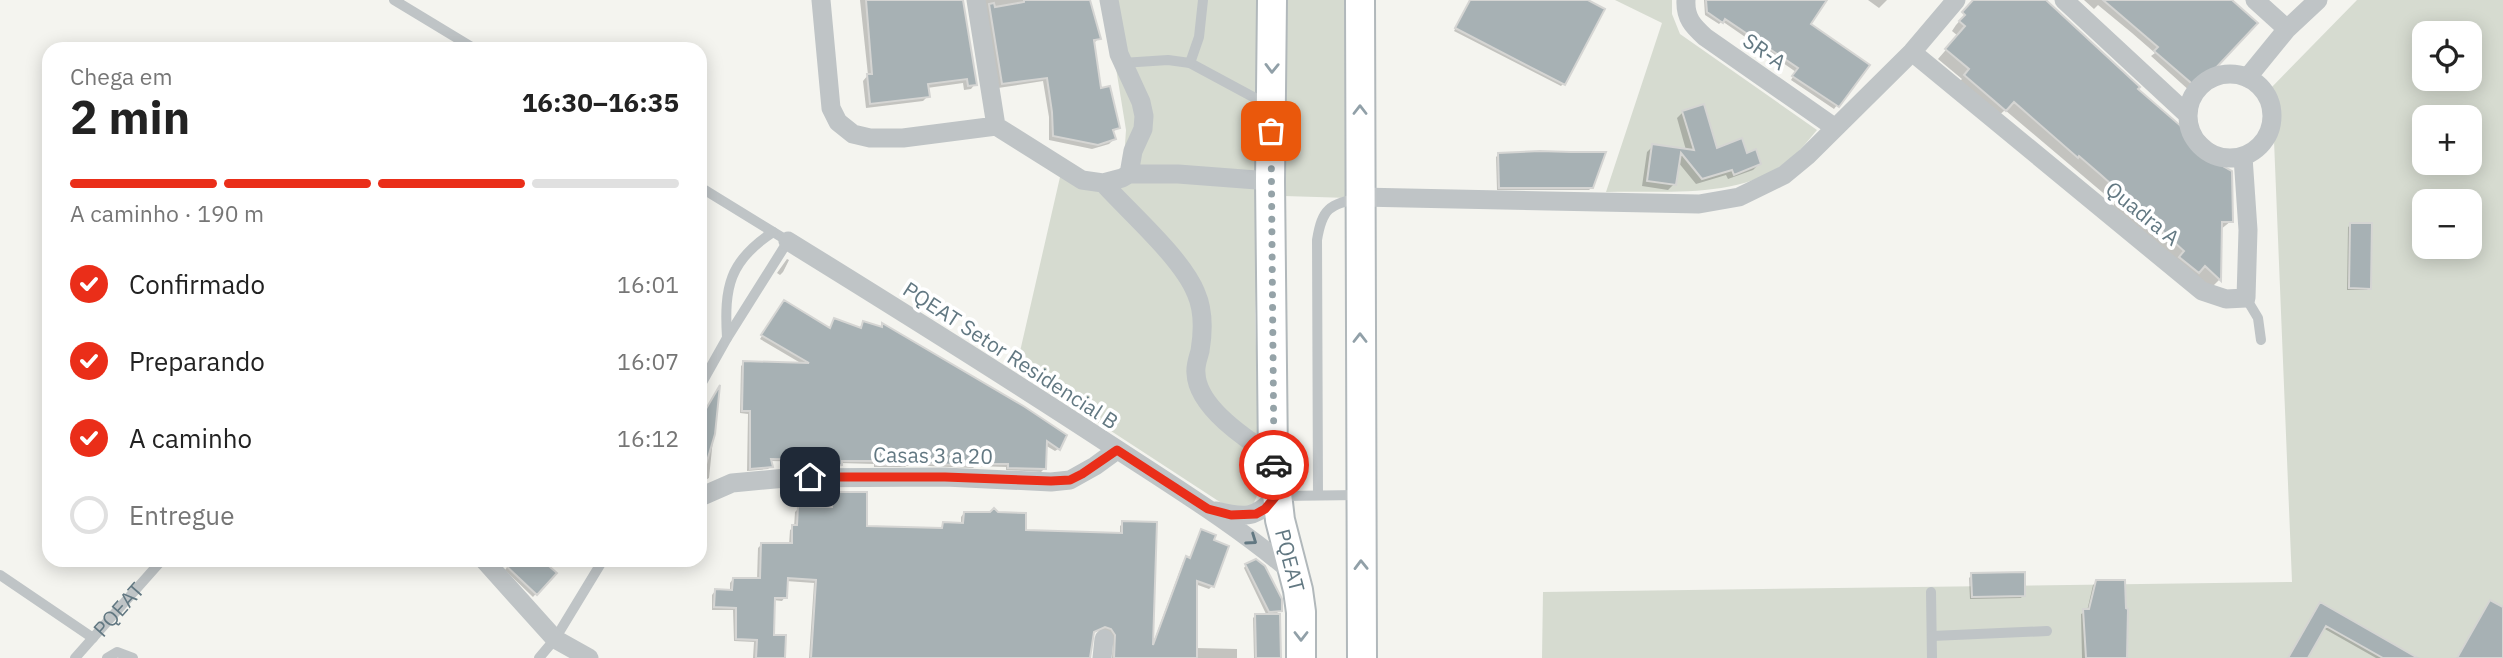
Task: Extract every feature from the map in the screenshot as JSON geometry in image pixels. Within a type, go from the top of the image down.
[{"type":"street","points":[[821,0],[831,108],[838,122],[853,134],[870,138],[903,138],[996,126],[1082,180],[1103,183],[1122,178],[1129,173],[1270,181]]},
{"type":"street","points":[[976,0],[996,126]]},
{"type":"street","points":[[1109,0],[1122,64],[1141,102],[1144,116],[1143,129],[1133,151],[1129,173]]},
{"type":"street","name":"PQEAT","points":[[1272,0],[1270,181],[1273,456],[1276,496],[1301,612],[1301,658]]},
{"type":"street","points":[[1360,0],[1362,658]]},
{"type":"street","name":"SR-A","points":[[1686,0],[1686,13],[1691,23],[1705,37],[1835,127]]},
{"type":"street","points":[[1360,197],[1600,203],[1699,204],[1724,201],[1761,188],[1807,156],[1912,52],[1956,0]]},
{"type":"street","points":[[2064,0],[2188,115]]},
{"type":"street","points":[[2255,0],[2287,29]]},
{"type":"street","points":[[2247,78],[2287,29],[2318,0]]},
{"type":"street","name":"Quadra A","points":[[1912,52],[2202,291],[2225,299],[2246,298]]},
{"type":"street","points":[[2233,75],[2247,78],[2265,93],[2273,116],[2270,130],[2255,150],[2243,157],[2230,159],[2216,156],[2195,141],[2188,115],[2190,102],[2197,90],[2207,81],[2233,75]]},
{"type":"street","points":[[2243,157],[2248,230],[2246,298]]},
{"type":"street","points":[[1103,183],[1155,237],[1195,291],[1202,320],[1202,339],[1195,373],[1205,398],[1247,440],[1273,456]]},
{"type":"street","name":"PQEAT Setor Residencial B","points":[[781,237],[992,367],[1208,509],[1294,573]]},
{"type":"street","name":"Casas 3 a 20","points":[[707,494],[732,483],[786,478],[945,477],[1070,480],[1117,450]]},
{"type":"street","points":[[1208,509],[1231,515],[1256,514],[1265,509],[1276,496]]},
{"type":"street","points":[[490,567],[555,639],[589,658]]},
{"type":"lane","points":[[394,0],[463,42]]},
{"type":"lane","points":[[1190,63],[1199,37],[1203,0]]},
{"type":"lane","points":[[1122,64],[1168,61],[1190,63],[1272,107]]},
{"type":"lane","name":"PQEAT Setor Residencial B","points":[[707,191],[781,237]]},
{"type":"lane","points":[[1318,495],[1317,240],[1324,212],[1339,202],[1360,197]]},
{"type":"lane","points":[[707,374],[781,237]]},
{"type":"lane","points":[[727,338],[726,299],[734,270],[747,251],[781,237]]},
{"type":"lane","points":[[2246,298],[2258,318],[2262,340]]},
{"type":"lane","points":[[1276,496],[1360,495]]},
{"type":"lane","name":"PQEAT","points":[[75,658],[156,567]]},
{"type":"lane","points":[[539,658],[555,639],[599,567]]},
{"type":"lane","points":[[0,575],[93,638]]},
{"type":"lane","points":[[1931,592],[1932,658]]},
{"type":"lane","points":[[1932,636],[2047,631]]},
{"type":"lane","points":[[107,658],[117,652],[133,658]]},
{"type":"shaded area","points":[[1105,0],[1264,0],[1255,314],[1260,489],[1252,507],[1226,506],[1016,369],[1063,164],[1080,178],[1123,173],[1126,130]]},
{"type":"shaded area","points":[[1287,0],[1351,0],[1349,198],[1284,196]]},
{"type":"shaded area","points":[[1615,0],[1672,0],[1672,14],[1680,34],[1817,130],[1787,161],[1764,176],[1743,183],[1721,188],[1674,192],[1606,192],[1662,23]]},
{"type":"shaded area","points":[[2357,0],[2503,0],[2503,658],[1542,658],[1543,592],[2292,582],[2273,116],[2269,90]]},
{"type":"building","points":[[866,0],[963,0],[977,85],[968,86],[967,79],[928,84],[930,97],[870,104],[867,74],[872,74]]},
{"type":"building","points":[[1024,0],[1090,0],[1101,39],[1094,40],[1101,88],[1110,86],[1120,128],[1113,130],[1116,139],[1098,145],[1053,136],[1047,78],[1002,84],[989,4],[994,3],[995,7]]},
{"type":"building","points":[[1470,0],[1588,0],[1605,9],[1565,85],[1455,28]]},
{"type":"building","points":[[1706,0],[1827,0],[1811,24],[1870,65],[1839,107],[1792,76],[1798,68],[1725,19],[1723,23],[1707,12]]},
{"type":"building","points":[[1973,0],[2046,0],[2140,87],[2138,89],[2190,134],[2195,129],[2227,158],[2221,165],[2232,171],[2233,222],[2222,222],[2221,281],[2205,266],[2199,273],[2179,257],[2184,251],[2120,196],[2122,194],[2101,175],[2014,102],[2006,111],[1964,75],[1969,69],[1945,49],[1965,26],[1959,21],[1965,15],[1962,12]]},
{"type":"building","points":[[2103,0],[2232,0],[2258,23],[2197,88],[2154,51],[2158,47]]},
{"type":"building","points":[[1704,104],[1717,148],[1742,138],[1747,153],[1756,149],[1761,164],[1734,175],[1732,170],[1702,179],[1681,153],[1676,185],[1647,181],[1652,144],[1694,150],[1682,111]]},
{"type":"building","points":[[1606,152],[1593,188],[1499,188],[1498,153]]},
{"type":"building","points":[[2350,223],[2372,223],[2371,289],[2349,288]]},
{"type":"building","points":[[784,300],[830,328],[834,318],[861,328],[863,321],[882,327],[882,323],[1025,407],[1067,435],[1060,450],[1047,441],[1046,469],[1008,468],[1008,464],[876,465],[876,461],[842,461],[842,465],[818,466],[818,460],[771,459],[773,467],[750,469],[750,411],[742,411],[743,361],[809,363],[761,335]]},
{"type":"building","points":[[720,385],[715,434],[707,461],[707,407]]},
{"type":"building","points":[[833,492],[867,492],[867,526],[942,528],[943,522],[963,523],[964,512],[990,512],[994,508],[998,512],[1026,513],[1026,530],[1122,533],[1122,521],[1157,522],[1153,645],[1186,556],[1190,558],[1201,529],[1216,535],[1214,540],[1229,546],[1214,587],[1197,581],[1197,658],[1114,658],[1115,635],[1111,629],[1105,627],[1094,632],[1090,658],[811,658],[816,580],[788,578],[787,598],[775,598],[774,635],[786,635],[785,658],[756,658],[757,640],[736,639],[736,608],[714,607],[715,589],[732,590],[733,578],[760,578],[761,543],[792,543],[792,525],[797,525],[798,506],[832,507]]},
{"type":"building","points":[[1256,559],[1265,566],[1282,599],[1282,611],[1269,612],[1245,564]]},
{"type":"building","points":[[507,567],[550,567],[557,573],[537,595]]},
{"type":"building","points":[[2025,572],[2025,596],[1972,597],[1971,573]]},
{"type":"building","points":[[2096,580],[2125,580],[2128,609],[2127,658],[2086,658],[2083,609],[2089,609]]},
{"type":"building","points":[[2490,600],[2503,607],[2503,658],[2457,658]]},
{"type":"building","points":[[2320,602],[2418,658],[2383,658],[2326,626],[2308,658],[2288,658]]},
{"type":"building","points":[[1255,614],[1280,614],[1281,658],[1256,658]]},
{"type":"way so far","points":[[1271,131],[1274,465]]},
{"type":"route","points":[[810,477],[1070,480],[1117,450],[1208,509],[1244,516],[1265,509],[1276,496],[1274,465]]}]
